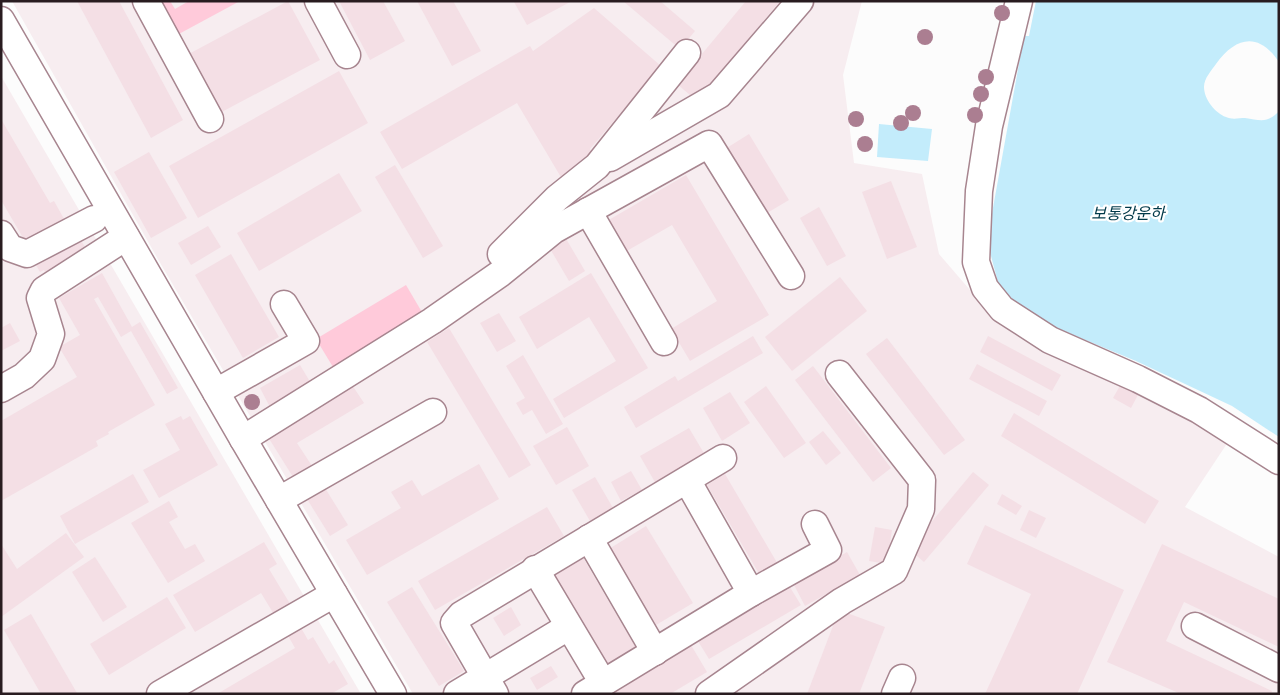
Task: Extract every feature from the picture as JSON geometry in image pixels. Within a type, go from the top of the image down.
[{"type":"street","points":[[146,1],[210,119]]},
{"type":"street","points":[[318,1],[347,55]]},
{"type":"street","points":[[432,321],[557,198],[597,166],[719,94],[800,1]]},
{"type":"street","points":[[1019,1],[989,126],[979,191],[976,262],[985,288],[1002,310],[1028,328],[1050,340],[1138,379],[1199,410],[1279,461]]},
{"type":"street","points":[[1,20],[393,694]]},
{"type":"street","points":[[597,166],[687,53]]},
{"type":"street","points":[[243,439],[432,321],[501,273],[554,230],[710,144],[790,276]]},
{"type":"street","points":[[588,211],[664,342]]},
{"type":"street","points":[[1,234],[10,248],[27,254],[94,219]]},
{"type":"street","points":[[1,389],[24,376],[42,359],[51,334],[40,298],[44,290],[126,237]]},
{"type":"street","points":[[216,392],[306,341],[284,304]]},
{"type":"street","points":[[709,694],[842,601],[894,571],[921,509],[922,480],[839,374]]},
{"type":"street","points":[[279,500],[433,412]]},
{"type":"street","points":[[490,685],[454,624],[461,615],[723,458]]},
{"type":"street","points":[[687,480],[751,593]]},
{"type":"street","points":[[535,570],[568,627],[594,688],[751,593],[828,550],[815,524]]},
{"type":"street","points":[[589,538],[655,652]]},
{"type":"street","points":[[160,694],[334,594]]},
{"type":"street","points":[[1194,626],[1279,669]]},
{"type":"street","points":[[457,694],[490,685],[568,627]]},
{"type":"shaded area","points":[[12,1],[862,1],[843,75],[854,163],[922,174],[939,254],[1001,326],[1144,388],[1230,439],[1185,507],[1279,557],[1279,694],[413,694],[159,261]]},
{"type":"shaded area","points":[[159,1],[170,1],[175,9],[189,1],[240,1],[177,35]]},
{"type":"shaded area","points":[[1,76],[361,694],[1,694]]},
{"type":"shaded area","points":[[406,285],[426,319],[336,372],[316,339]]},
{"type":"water","name":"보통강운하","points":[[1036,1],[1279,1],[1279,62],[1271,52],[1256,42],[1239,43],[1231,48],[1216,64],[1204,84],[1204,92],[1211,105],[1228,118],[1263,120],[1271,118],[1279,111],[1279,437],[1232,406],[1136,361],[1042,322],[1022,308],[999,286],[987,241],[1024,36],[1029,36]]},
{"type":"water","points":[[879,124],[932,129],[928,161],[877,157]]},
{"type":"building","points":[[77,1],[119,1],[183,120],[151,138]]},
{"type":"building","points":[[288,1],[320,60],[216,115],[185,56]]},
{"type":"building","points":[[339,1],[383,1],[405,41],[370,60]]},
{"type":"building","points":[[417,1],[453,1],[481,51],[452,66]]},
{"type":"building","points":[[572,1],[527,25],[514,2]]},
{"type":"building","points":[[623,1],[660,1],[695,31],[680,49]]},
{"type":"building","points":[[746,1],[780,1],[697,101],[677,84]]},
{"type":"building","points":[[594,8],[661,66],[590,149],[596,160],[562,179],[517,103],[402,169],[380,132],[530,46],[533,51]]},
{"type":"building","points":[[339,71],[368,123],[198,218],[169,166]]},
{"type":"building","points":[[1,119],[50,203],[54,201],[68,226],[29,248],[1,200]]},
{"type":"building","points":[[749,134],[789,200],[762,216],[722,151]]},
{"type":"building","points":[[149,152],[187,218],[151,238],[114,172]]},
{"type":"building","points":[[395,165],[443,246],[423,258],[375,177]]},
{"type":"building","points":[[339,173],[362,211],[259,271],[237,233]]},
{"type":"building","points":[[686,175],[769,315],[690,361],[671,329],[717,301],[672,225],[625,252],[607,221]]},
{"type":"building","points":[[891,181],[917,247],[887,259],[862,192]]},
{"type":"building","points":[[819,207],[846,256],[827,266],[800,218]]},
{"type":"building","points":[[208,226],[221,247],[191,265],[178,243]]},
{"type":"building","points":[[77,234],[85,247],[68,257],[69,259],[45,272],[44,270],[40,272],[36,265],[31,268],[28,262]]},
{"type":"building","points":[[565,237],[585,271],[569,281],[549,247]]},
{"type":"building","points":[[231,254],[279,337],[243,358],[195,275]]},
{"type":"building","points":[[102,273],[132,327],[140,322],[178,388],[167,394],[131,331],[121,337],[98,297],[94,299],[155,405],[108,432],[109,434],[96,441],[98,446],[1,501],[1,421],[77,377],[59,347],[80,335],[59,298]]},
{"type":"building","points":[[591,273],[648,368],[564,418],[553,399],[616,361],[589,317],[537,349],[519,317]]},
{"type":"building","points":[[840,277],[867,311],[792,371],[765,337]]},
{"type":"building","points":[[499,313],[516,341],[497,352],[480,323]]},
{"type":"building","points":[[10,323],[20,341],[1,351],[1,328]]},
{"type":"building","points":[[449,328],[531,465],[509,478],[427,342]]},
{"type":"building","points":[[753,336],[763,353],[636,428],[624,407],[675,376],[678,381]]},
{"type":"building","points":[[988,336],[1061,375],[1052,391],[980,352]]},
{"type":"building","points":[[887,338],[965,440],[944,455],[866,354]]},
{"type":"building","points":[[523,355],[563,424],[546,434],[532,410],[523,415],[516,403],[525,398],[506,366]]},
{"type":"building","points":[[977,364],[1047,401],[1039,416],[969,379]]},
{"type":"building","points":[[300,365],[312,385],[271,409],[260,388]]},
{"type":"building","points":[[813,366],[891,468],[873,482],[795,380]]},
{"type":"building","points":[[1121,384],[1139,393],[1131,408],[1113,398]]},
{"type":"building","points":[[352,385],[364,403],[297,443],[312,466],[293,477],[268,437]]},
{"type":"building","points":[[766,386],[806,443],[784,458],[744,402]]},
{"type":"building","points":[[730,392],[750,423],[722,441],[703,408]]},
{"type":"building","points":[[1014,413],[1159,501],[1145,524],[1001,436]]},
{"type":"building","points":[[181,416],[183,420],[190,416],[218,465],[159,498],[143,470],[180,450],[165,424]]},
{"type":"building","points":[[567,427],[589,466],[556,485],[533,446]]},
{"type":"building","points":[[689,428],[705,455],[656,484],[640,456]]},
{"type":"building","points":[[823,431],[841,453],[826,465],[809,442]]},
{"type":"building","points":[[479,464],[499,499],[367,575],[346,540],[401,508],[391,492],[412,480],[422,496]]},
{"type":"building","points":[[631,471],[642,490],[621,501],[611,482]]},
{"type":"building","points":[[973,472],[989,485],[924,562],[909,549]]},
{"type":"building","points":[[133,474],[149,502],[75,544],[60,516]]},
{"type":"building","points":[[725,474],[779,566],[761,577],[707,485]]},
{"type":"building","points":[[595,477],[613,508],[590,521],[572,490]]},
{"type":"building","points":[[325,488],[348,525],[330,536],[307,499]]},
{"type":"building","points":[[1002,494],[1022,506],[1016,515],[997,504]]},
{"type":"building","points":[[169,501],[178,517],[169,522],[185,549],[195,544],[205,561],[168,583],[131,523]]},
{"type":"building","points":[[547,507],[564,536],[435,610],[418,581]]},
{"type":"building","points":[[1029,510],[1046,518],[1036,538],[1020,530]]},
{"type":"building","points":[[985,525],[1124,590],[1077,694],[985,694],[1031,594],[967,564]]},
{"type":"building","points":[[646,526],[693,603],[656,625],[609,549]]},
{"type":"building","points":[[875,527],[892,530],[887,564],[869,561]]},
{"type":"building","points":[[66,533],[84,557],[1,617],[1,544],[17,569]]},
{"type":"building","points":[[264,542],[277,564],[269,569],[292,607],[275,616],[261,593],[195,632],[173,595]]},
{"type":"building","points":[[1162,544],[1279,599],[1279,647],[1184,602],[1166,641],[1272,691],[1271,694],[1181,694],[1107,662]]},
{"type":"building","points":[[847,552],[860,575],[805,606],[793,583]]},
{"type":"building","points":[[581,554],[636,648],[604,667],[549,573]]},
{"type":"building","points":[[95,557],[127,607],[103,622],[72,572]]},
{"type":"building","points":[[788,584],[801,605],[709,659],[696,638]]},
{"type":"building","points":[[412,587],[464,671],[439,686],[387,602]]},
{"type":"building","points":[[167,597],[186,628],[109,675],[90,644]]},
{"type":"building","points":[[511,607],[521,625],[504,636],[493,618]]},
{"type":"building","points":[[839,610],[885,627],[859,694],[807,694]]},
{"type":"building","points":[[31,614],[77,693],[41,694],[4,630]]},
{"type":"building","points":[[300,626],[308,640],[313,637],[329,664],[334,660],[348,684],[331,694],[217,694],[295,648],[287,634]]},
{"type":"building","points":[[691,645],[707,672],[670,694],[609,694]]},
{"type":"building","points":[[551,666],[558,677],[537,690],[530,678]]}]
